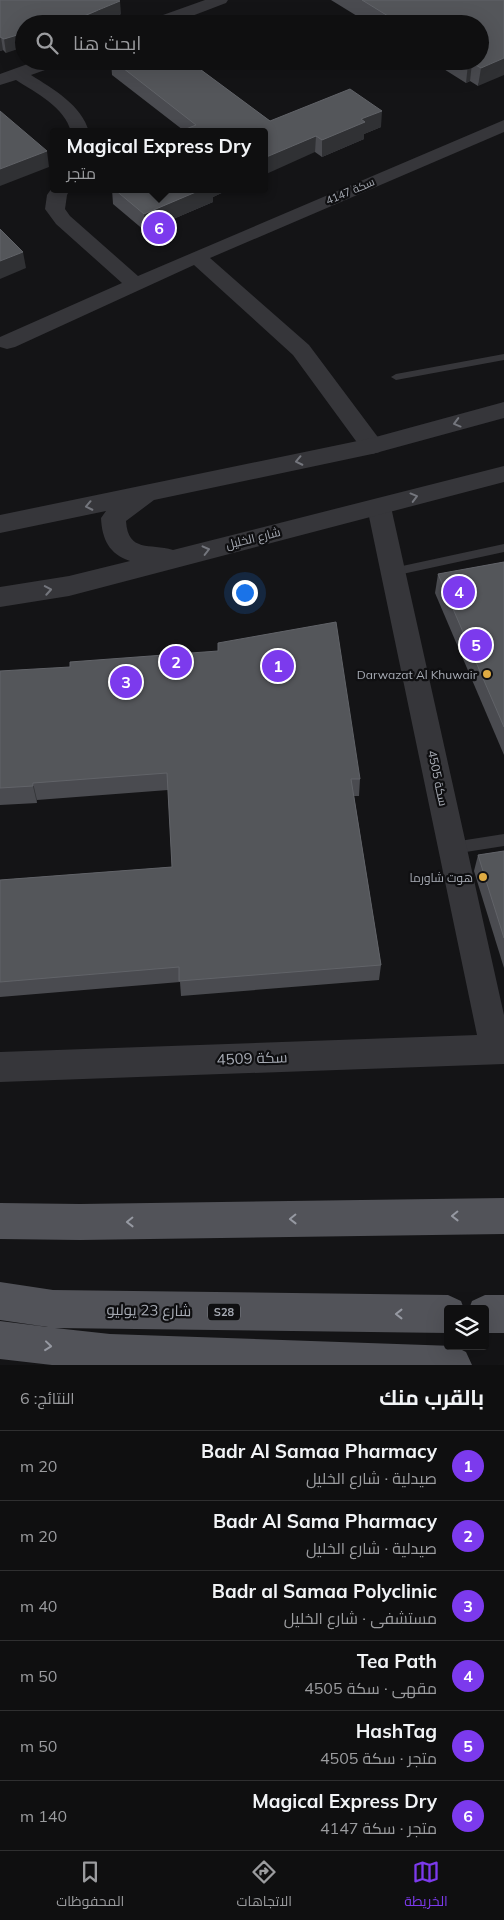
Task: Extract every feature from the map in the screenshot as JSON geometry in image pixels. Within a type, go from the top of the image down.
[{"type":"main road","points":[[0,1221],[80,1222],[504,1216]]},
{"type":"main road","name":"شارع 23 يوليو","points":[[0,1301],[53,1308],[444,1314]]},
{"type":"main road","points":[[489,1314],[504,1314]]},
{"type":"main road","points":[[0,1340],[110,1352],[453,1365]]},
{"type":"street","points":[[179,15],[220,0]]},
{"type":"street","points":[[0,80],[29,70]]},
{"type":"street","points":[[19,74],[67,109],[80,124],[80,128]]},
{"type":"street","name":"سكة 4147","points":[[7,342],[196,257],[504,125]]},
{"type":"street","points":[[58,193],[55,209],[63,220],[135,284]]},
{"type":"street","points":[[196,257],[301,350],[372,446]]},
{"type":"street","points":[[0,524],[372,446],[504,410]]},
{"type":"street","name":"شارع الخليل","points":[[0,597],[69,586],[504,474]]},
{"type":"street","points":[[155,492],[126,508],[113,518],[113,532],[122,547],[135,554],[175,558]]},
{"type":"street","name":"سكة 4505","points":[[379,506],[453,848],[500,1050]]},
{"type":"street","name":"سكة 4509","points":[[0,1067],[500,1050]]},
{"type":"lane","points":[[396,377],[504,357]]},
{"type":"lane","points":[[393,572],[504,548]]},
{"type":"lane","points":[[453,848],[504,840]]},
{"type":"building","points":[[0,0],[120,1],[86,15],[15,15],[15,36],[4,39],[0,37]]},
{"type":"building","points":[[362,0],[504,0],[504,58],[489,65],[489,15],[386,15]]},
{"type":"building","points":[[126,70],[201,70],[270,121],[350,89],[382,111],[361,119],[365,122],[322,140],[316,136],[268,156],[268,128],[188,128],[196,125]]},
{"type":"building","points":[[0,111],[47,151],[0,169]]},
{"type":"building","points":[[119,193],[194,193],[144,214]]},
{"type":"building","points":[[0,229],[23,252],[0,261]]},
{"type":"building","name":"Darwazat Al Khuwair","points":[[504,562],[504,727],[438,574]]},
{"type":"building","points":[[336,622],[360,779],[351,779],[381,965],[179,981],[179,967],[0,982],[0,880],[172,867],[167,773],[33,783],[33,786],[0,788],[0,671],[70,667],[70,662],[218,651],[218,643]]},
{"type":"building","points":[[504,851],[504,938],[478,855]]},
{"type":"place","name":"Magical Express Dry","points":[[159,228]]},
{"type":"place","name":"Tea Path","points":[[459,592]]},
{"type":"place","name":"HashTag","points":[[476,645]]},
{"type":"place","name":"Badr Al Sama Pharmacy","points":[[176,662]]},
{"type":"place","name":"Badr Al Samaa Pharmacy","points":[[278,666]]},
{"type":"place","name":"Darwazat Al Khuwair","points":[[487,674]]},
{"type":"place","name":"Badr al Samaa Polyclinic","points":[[126,682]]},
{"type":"place","name":"هوت شاورما","points":[[483,877]]}]
